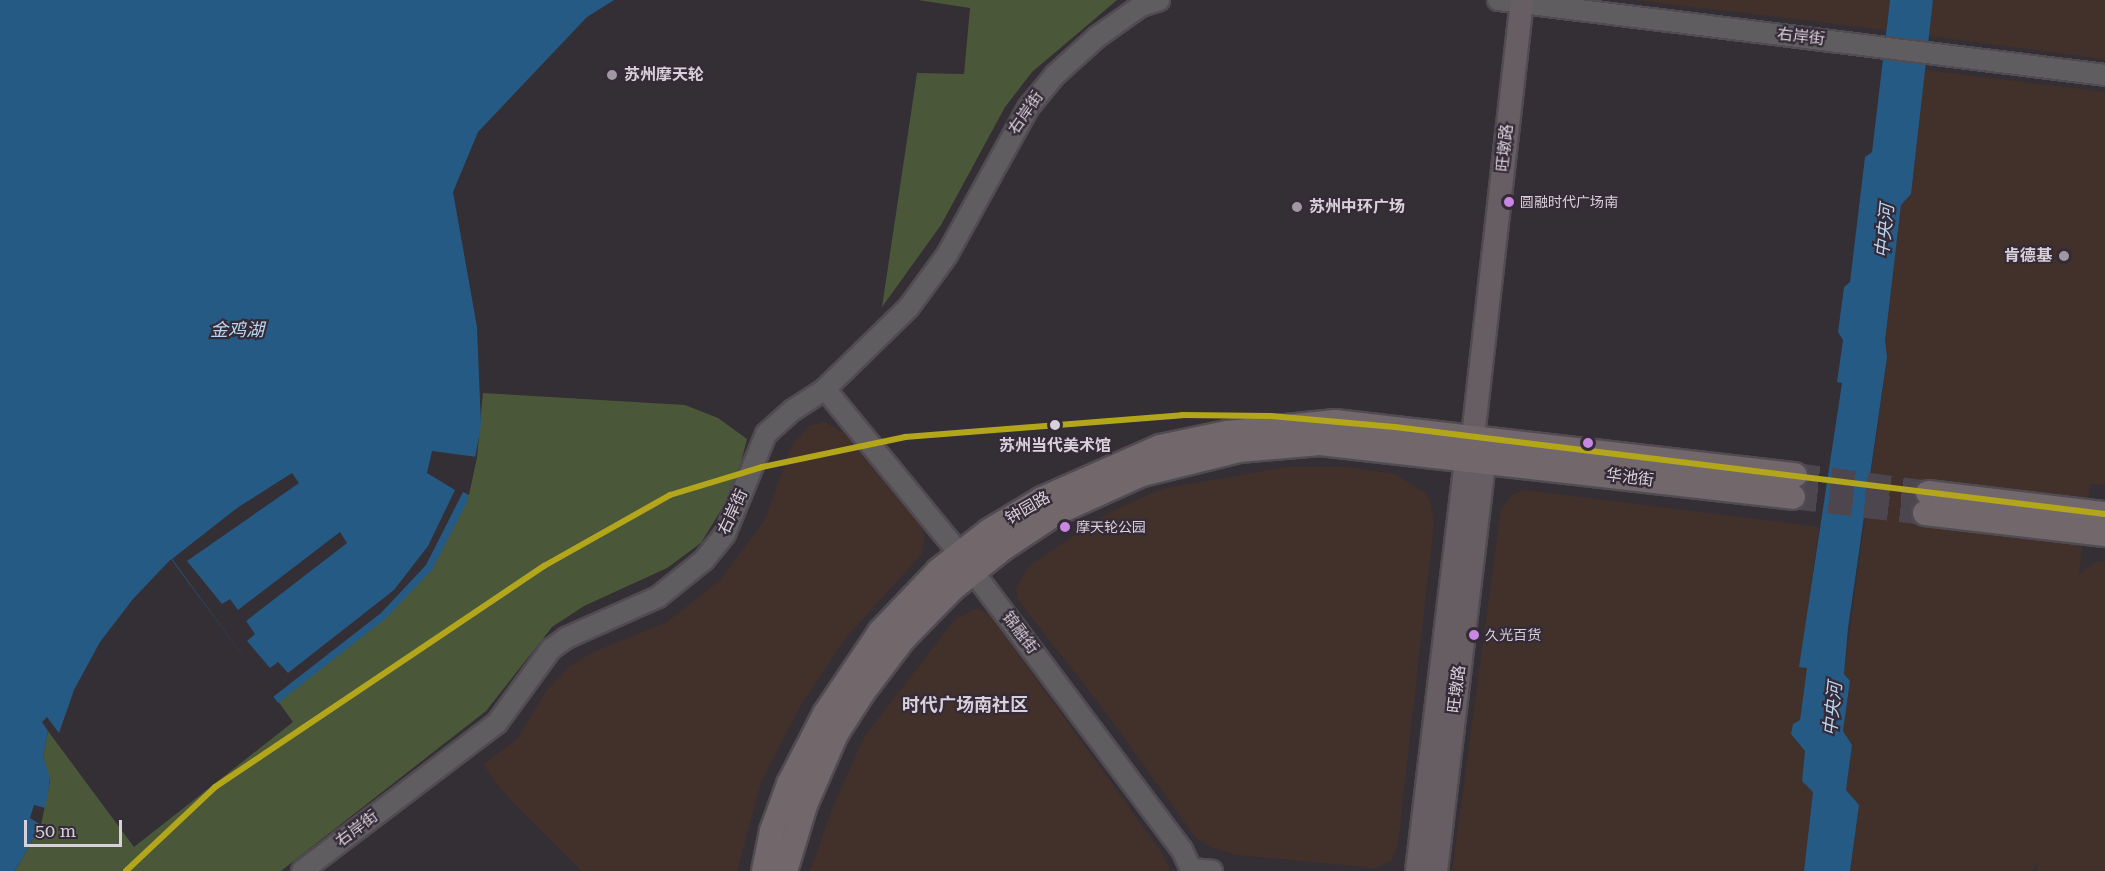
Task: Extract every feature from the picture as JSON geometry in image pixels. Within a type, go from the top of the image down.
[{"type":"main road","name":"旺墩路","points":[[1436,871],[1475,461],[1473,436],[1522,3]]},
{"type":"main road","name":"钟园路","points":[[764,871],[772,831],[786,792],[825,714],[880,632],[1042,499],[1102,470],[1186,440],[1317,422],[1473,436]]},
{"type":"main road","name":"华池街","points":[[1473,436],[1794,486],[1475,461]]},
{"type":"main road","name":"钟园路","points":[[785,871],[813,785],[849,713],[904,638],[966,562],[1081,500],[1188,460],[1260,446],[1320,443],[1475,461]]},
{"type":"main road","name":"旺墩路","points":[[1418,871],[1475,461]]},
{"type":"main road","points":[[2105,514],[1926,503],[2105,534]]},
{"type":"street","name":"右岸街","points":[[302,871],[497,723],[551,649],[566,638],[658,597],[704,560],[725,534],[766,434],[793,410],[825,389],[909,307],[947,255],[1028,108],[1055,75],[1097,37],[1141,6],[1159,0]]},
{"type":"street","name":"右岸街","points":[[1498,0],[2105,75]]},
{"type":"street","name":"锦融街","points":[[825,389],[966,562],[1182,850],[1192,870],[1212,871]]},
{"type":"shaded area","points":[[1635,0],[1890,0],[1886,30]]},
{"type":"shaded area","points":[[1933,0],[2105,0],[2105,59],[1928,36]]},
{"type":"shaded area","points":[[1925,70],[2105,92],[2105,485],[2090,484],[2079,574],[2096,562],[2105,562],[2105,871],[2037,871],[2038,863],[2032,871],[1850,871],[1859,805],[1846,790],[1852,745],[1843,731],[1850,681],[1844,674],[1887,357],[1885,342],[1901,205],[1911,194]]},
{"type":"shaded area","points":[[824,422],[843,432],[922,528],[925,537],[922,554],[848,635],[801,705],[762,780],[737,871],[582,871],[507,796],[483,765],[517,739],[546,691],[570,666],[591,653],[667,622],[720,580],[764,521],[792,445],[809,426]]},
{"type":"shaded area","points":[[1286,467],[1347,467],[1395,474],[1426,493],[1431,506],[1434,524],[1398,845],[1391,861],[1375,868],[1237,855],[1212,848],[1196,838],[1107,714],[1018,600],[1016,588],[1029,566],[1106,514],[1161,489]]},
{"type":"shaded area","name":"久光百货","points":[[1525,490],[1819,527],[1800,666],[1807,668],[1800,721],[1793,724],[1805,751],[1802,781],[1813,792],[1804,871],[1452,871],[1501,509],[1513,494]]},
{"type":"shaded area","points":[[978,608],[990,615],[1162,853],[1170,871],[810,871],[832,809],[864,737],[956,618]]},
{"type":"green space","points":[[918,0],[1117,0],[1032,72],[1005,107],[941,225],[882,307],[917,73],[964,74],[970,8]]},
{"type":"green space","points":[[483,393],[685,405],[718,418],[747,439],[734,489],[701,543],[667,568],[584,606],[552,627],[486,711],[281,871],[15,871],[41,825],[50,781],[43,756],[48,731],[134,847],[293,722],[270,690],[468,494],[477,457]]},
{"type":"water","name":"金鸡湖","points":[[0,0],[614,0],[587,17],[478,132],[453,192],[477,327],[481,425],[467,502],[432,570],[385,619],[278,703],[171,559],[133,599],[100,642],[74,690],[59,733],[47,717],[42,722],[48,731],[43,756],[50,778],[48,793],[45,808],[34,805],[30,818],[41,825],[15,871],[0,871]]},
{"type":"water","name":"中央河","points":[[1890,0],[1933,0],[1911,194],[1901,205],[1885,341],[1887,357],[1848,628],[1844,674],[1850,681],[1843,731],[1852,745],[1846,790],[1859,805],[1850,871],[1804,871],[1813,792],[1802,781],[1805,751],[1791,734],[1793,724],[1800,720],[1807,668],[1799,667],[1842,383],[1837,382],[1843,340],[1838,332],[1844,287],[1850,282],[1865,157],[1872,152]]},
{"type":"pier","points":[[432,451],[477,457],[469,495],[463,492],[426,565],[381,613],[273,697],[172,559],[237,508],[292,473],[299,483],[187,561],[222,604],[230,599],[238,610],[340,532],[347,543],[246,621],[255,634],[247,641],[270,668],[278,662],[288,673],[394,590],[428,546],[455,490],[427,473]]},
{"type":"tunnel","points":[[1795,475],[1928,493]]},
{"type":"tunnel","points":[[1793,497],[1925,513]]},
{"type":"transit line","points":[[126,871],[215,787],[544,566],[670,495],[762,467],[905,437],[1182,415],[1271,416],[1395,427],[2105,514]]},
{"type":"place","name":"苏州摩天轮","points":[[612,75]]},
{"type":"place","name":"圆融时代广场南","points":[[1509,202]]},
{"type":"place","name":"苏州中环广场","points":[[1297,207]]},
{"type":"place","name":"肯德基","points":[[2064,256]]},
{"type":"place","name":"苏州当代美术馆","points":[[1055,425]]},
{"type":"place","name":"摩天轮公园","points":[[1065,527]]},
{"type":"place","name":"久光百货","points":[[1474,635]]},
{"type":"district","name":"时代广场南社区","points":[[965,705]]}]
